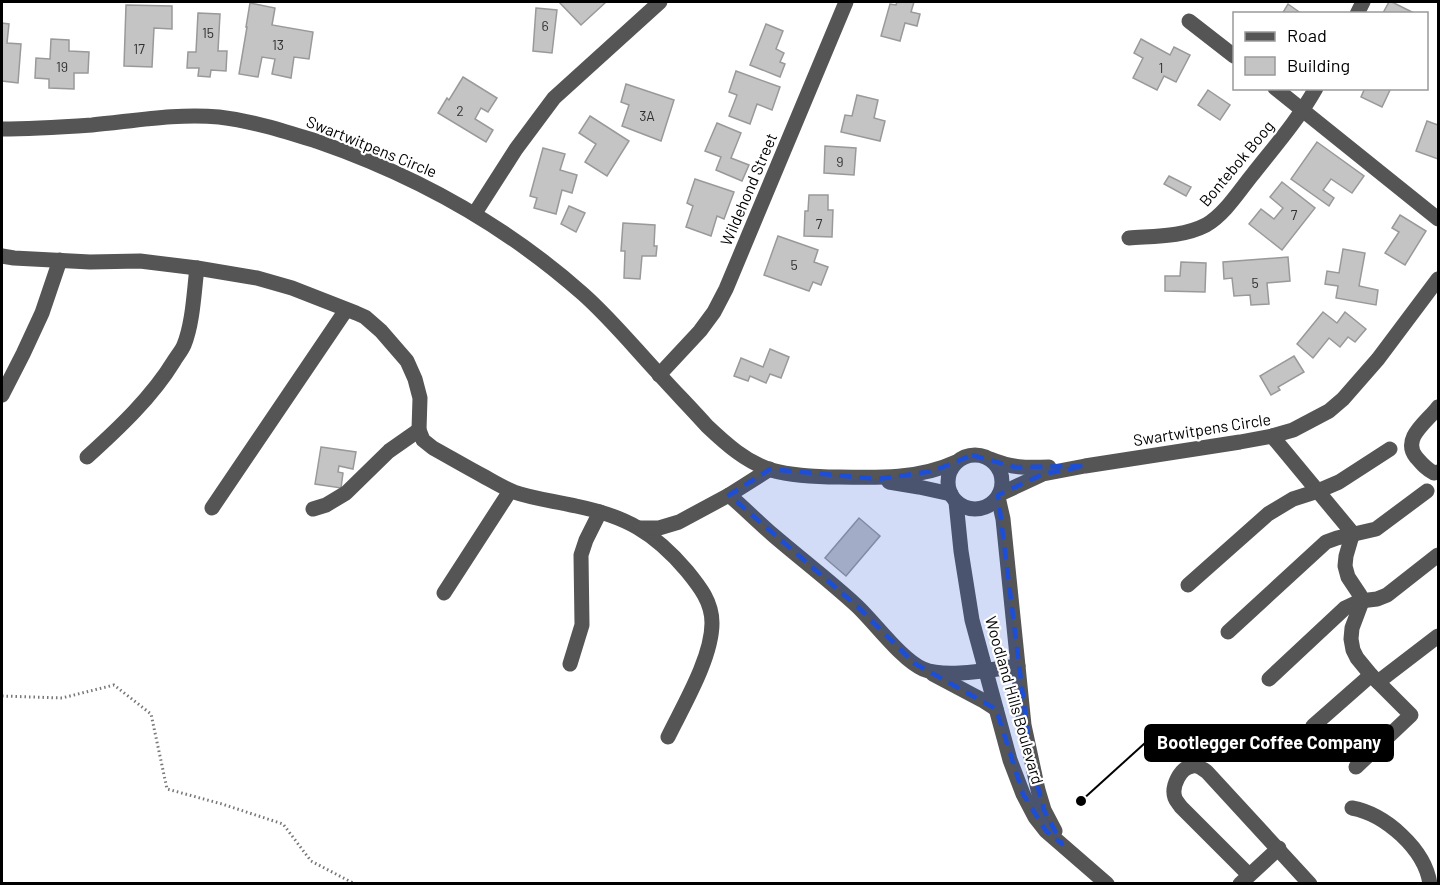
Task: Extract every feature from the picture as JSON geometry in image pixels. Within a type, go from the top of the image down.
[{"type":"street","points":[[475,213],[516,148],[554,98],[660,2]]},
{"type":"street","name":"Wildehond Street","points":[[659,375],[700,332],[726,289],[846,2]]},
{"type":"street","points":[[1189,21],[1233,55]]},
{"type":"street","points":[[1277,90],[1438,219]]},
{"type":"street","name":"Bontebok Boog","points":[[1129,238],[1181,233],[1207,224],[1224,210],[1303,111],[1315,90]]},
{"type":"street","name":"Swartwitpens Circle","points":[[2,129],[76,126],[174,117],[218,117],[242,120],[291,132],[363,159],[425,186],[475,213],[541,259],[582,293],[615,325],[659,375],[723,441],[740,454],[770,469],[813,476],[878,478],[933,471],[956,462]]},
{"type":"street","points":[[2,256],[90,262],[140,261],[256,278],[292,288],[364,317],[381,331],[407,361],[416,379],[420,398],[419,430],[423,440],[510,491],[621,518],[662,545],[701,588],[710,607],[712,624],[709,645],[701,669],[668,737]]},
{"type":"street","points":[[2,395],[42,313],[60,260]]},
{"type":"street","points":[[87,457],[108,438],[167,373],[184,345],[193,311],[196,268]]},
{"type":"street","name":"Swartwitpens Circle","points":[[999,496],[1043,474],[1272,436],[1313,421],[1343,399],[1378,359],[1438,279]]},
{"type":"street","points":[[212,508],[346,310]]},
{"type":"street","points":[[1438,407],[1415,433],[1411,442],[1412,453],[1425,468],[1434,473],[1438,472]]},
{"type":"street","points":[[313,509],[332,502],[346,493],[389,451],[419,430]]},
{"type":"street","points":[[1272,436],[1350,530],[1351,539],[1345,566],[1348,576],[1360,595],[1361,604],[1352,628],[1353,650],[1375,679],[1411,715],[1356,767]]},
{"type":"street","points":[[1188,585],[1268,514],[1293,499],[1339,482],[1390,449]]},
{"type":"street","points":[[972,455],[989,458],[1000,470],[1002,486],[999,496],[988,506],[975,510],[968,509],[953,498],[948,486],[948,477],[956,462],[972,455]]},
{"type":"street","name":"Swartwitpens Circle","points":[[989,458],[1006,466],[1015,467],[1085,466]]},
{"type":"street","points":[[639,528],[659,528],[679,522],[729,495],[770,469]]},
{"type":"street","name":"Swartwitpens Circle","points":[[878,478],[887,482],[919,487],[953,498]]},
{"type":"street","points":[[1228,632],[1326,542],[1376,529],[1427,490]]},
{"type":"street","points":[[444,593],[510,491]]},
{"type":"street","points":[[729,495],[859,608],[900,652],[923,669],[996,709]]},
{"type":"street","name":"Woodland Hills Boulevard","points":[[999,496],[1024,725],[1044,810],[1062,844]]},
{"type":"street","name":"Woodland Hills Boulevard","points":[[953,498],[972,620],[1010,760],[1023,794],[1035,817],[1046,831],[1107,884]]},
{"type":"street","points":[[570,664],[582,626],[581,555],[600,512]]},
{"type":"street","points":[[1269,679],[1346,609],[1360,601],[1387,595],[1438,555]]},
{"type":"street","points":[[1313,726],[1375,679],[1438,636]]},
{"type":"street","points":[[923,669],[943,674],[1018,666]]},
{"type":"street","points":[[1279,848],[1244,879],[1175,799],[1175,783],[1186,770],[1193,766],[1201,767],[1279,848],[1310,884]]},
{"type":"street","points":[[1352,808],[1374,815],[1401,834],[1423,862],[1430,884]]},
{"type":"path","points":[[2,696],[62,698],[114,685],[151,714],[167,789],[283,824],[311,861],[355,884]]},
{"type":"highlighted area","points":[[972,455],[1015,467],[1085,466],[1043,474],[998,495],[1031,761],[1044,810],[1062,844],[1046,831],[1023,794],[996,709],[914,663],[859,608],[729,495],[770,469],[878,479],[933,471]]},
{"type":"building","points":[[559,2],[606,2],[581,25]]},
{"type":"building","points":[[897,2],[914,2],[911,12],[920,14],[917,26],[905,23],[900,41],[881,36],[890,4],[896,5]]},
{"type":"building","points":[[1389,2],[1392,2],[1412,12],[1384,12]]},
{"type":"building","points":[[250,3],[275,8],[272,25],[313,32],[309,59],[294,57],[291,78],[272,74],[275,59],[262,57],[258,77],[239,74]]},
{"type":"building","points":[[1288,4],[1299,12],[1283,12]]},
{"type":"building","points":[[126,5],[172,6],[172,29],[154,28],[152,67],[124,66]]},
{"type":"building","points":[[536,8],[557,10],[552,53],[533,51]]},
{"type":"building","points":[[198,13],[220,14],[218,51],[227,51],[226,71],[211,70],[210,77],[198,76],[199,68],[187,68],[188,52],[196,52]]},
{"type":"building","points":[[2,23],[9,24],[7,43],[21,44],[18,83],[2,81]]},
{"type":"building","points":[[766,24],[783,31],[776,49],[784,53],[780,62],[785,64],[780,77],[750,65]]},
{"type":"building","points":[[51,39],[69,40],[69,51],[89,52],[88,73],[74,73],[74,89],[49,88],[49,79],[35,78],[36,58],[50,59]]},
{"type":"building","points":[[1141,39],[1170,55],[1174,47],[1190,55],[1176,82],[1164,76],[1157,90],[1133,78],[1143,58],[1134,53]]},
{"type":"building","points":[[736,71],[780,87],[772,110],[757,104],[750,124],[729,116],[737,95],[729,92]]},
{"type":"building","points":[[463,77],[497,98],[488,112],[481,108],[475,119],[493,130],[486,142],[438,113]]},
{"type":"building","points":[[626,84],[674,100],[661,141],[622,126],[629,105],[621,102]]},
{"type":"building","points":[[1208,90],[1230,105],[1220,120],[1198,105]]},
{"type":"building","points":[[1364,90],[1390,90],[1382,107],[1361,97]]},
{"type":"building","points":[[857,95],[878,100],[874,118],[885,121],[880,141],[841,132],[845,115],[852,116]]},
{"type":"building","points":[[590,116],[629,141],[607,176],[585,162],[596,144],[579,133]]},
{"type":"building","points":[[1427,121],[1438,125],[1438,159],[1416,151]]},
{"type":"building","points":[[717,123],[741,133],[731,158],[749,165],[742,181],[716,170],[721,157],[705,151]]},
{"type":"building","points":[[1317,142],[1364,176],[1352,193],[1331,179],[1323,190],[1334,198],[1329,206],[1291,179]]},
{"type":"building","points":[[825,146],[856,148],[854,175],[824,173]]},
{"type":"building","points":[[543,148],[565,154],[560,170],[577,175],[572,193],[562,190],[556,214],[534,208],[537,198],[530,196]]},
{"type":"building","points":[[1169,176],[1191,187],[1186,196],[1164,184]]},
{"type":"building","points":[[695,179],[734,192],[724,219],[717,216],[711,236],[686,227],[693,206],[687,203]]},
{"type":"building","points":[[1282,182],[1315,208],[1282,250],[1249,224],[1261,209],[1274,219],[1283,208],[1270,197]]},
{"type":"building","points":[[809,195],[828,195],[828,210],[833,210],[832,237],[804,236],[805,211],[808,211]]},
{"type":"building","points":[[569,206],[585,213],[576,232],[561,224]]},
{"type":"building","points":[[1400,215],[1426,231],[1405,265],[1385,253],[1399,232],[1392,228]]},
{"type":"building","points":[[623,223],[655,225],[656,256],[642,256],[640,279],[624,278],[625,251],[621,251]]},
{"type":"building","points":[[778,236],[818,250],[814,262],[828,267],[821,285],[813,282],[809,291],[764,275]]},
{"type":"building","points":[[1343,249],[1365,253],[1359,286],[1378,290],[1376,305],[1336,298],[1338,286],[1325,284],[1327,271],[1339,273]]},
{"type":"building","points":[[1288,257],[1290,281],[1267,283],[1269,304],[1251,305],[1250,295],[1234,296],[1232,278],[1224,279],[1223,262]]},
{"type":"building","points":[[1181,262],[1206,263],[1205,292],[1165,291],[1165,276],[1180,276]]},
{"type":"building","points":[[1323,312],[1337,323],[1345,312],[1366,329],[1355,342],[1348,337],[1340,347],[1329,338],[1313,358],[1297,344]]},
{"type":"building","points":[[770,349],[789,357],[781,378],[770,374],[766,383],[750,376],[748,381],[734,376],[741,358],[763,367]]},
{"type":"building","points":[[1294,356],[1304,372],[1278,387],[1280,390],[1271,395],[1260,376]]},
{"type":"building","points":[[321,447],[356,452],[353,469],[339,466],[338,472],[343,473],[341,488],[315,484]]},
{"type":"building","points":[[859,518],[880,536],[846,576],[825,558]]},
{"type":"place","name":"Bootlegger Coffee Company","points":[[1081,801]]}]
